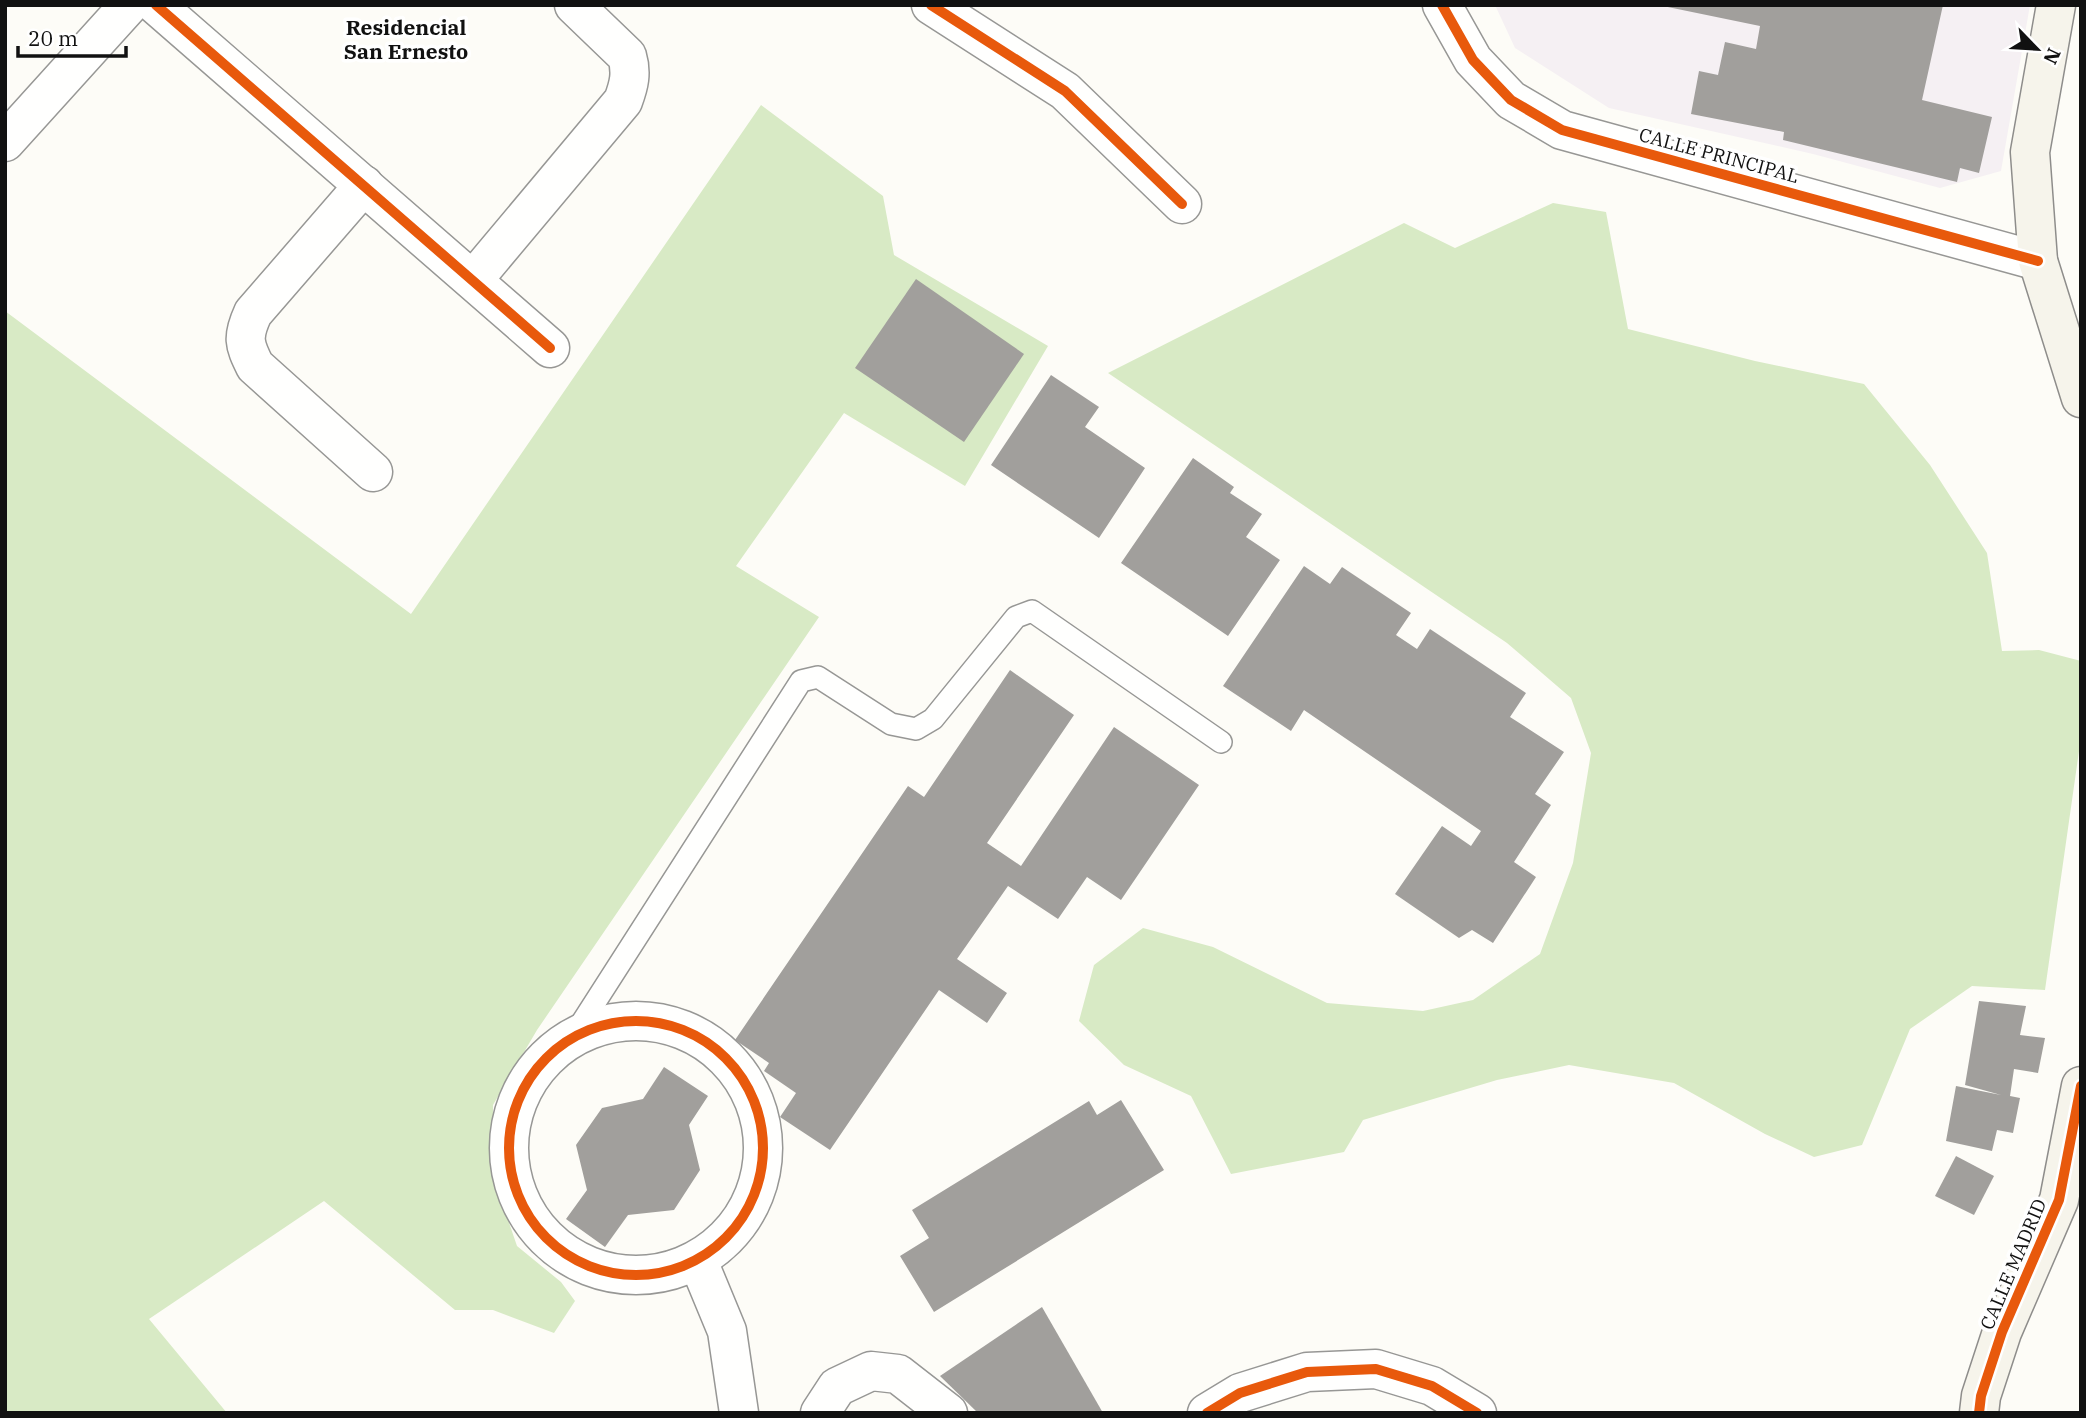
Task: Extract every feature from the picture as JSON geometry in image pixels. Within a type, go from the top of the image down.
[{"type":"street","points":[[5,142],[129,5]]},
{"type":"street","points":[[156,5],[551,348]]},
{"type":"street","points":[[473,280],[623,101],[630,83],[627,56],[574,5]]},
{"type":"street","points":[[931,5],[1065,91],[1182,204]]},
{"type":"street","name":"CALLE PRINCIPAL","points":[[1441,5],[1473,60],[1511,100],[1562,130],[2038,261]]},
{"type":"street","points":[[2056,5],[2030,152],[2038,261],[2081,398]]},
{"type":"street","points":[[364,185],[253,313],[245,330],[245,346],[255,366],[373,472]]},
{"type":"street","points":[[622,1020],[672,1024],[717,1047],[749,1086],[764,1133],[760,1184],[736,1228],[698,1261],[650,1276],[600,1272],[556,1249],[523,1210],[509,1163],[513,1113],[536,1068],[574,1035],[622,1020]]},
{"type":"street","name":"CALLE MADRID","points":[[1979,1413],[1981,1396],[2002,1332],[2070,1205],[2081,1086]]},
{"type":"street","points":[[698,1261],[727,1331],[739,1413]]},
{"type":"street","points":[[1207,1413],[1240,1393],[1307,1372],[1376,1369],[1432,1386],[1477,1413]]},
{"type":"street","points":[[820,1413],[837,1387],[871,1371],[898,1374],[948,1413]]},
{"type":"lane","points":[[574,1035],[801,681],[818,677],[891,724],[916,729],[933,719],[1016,617],[1032,611],[1221,743]]},
{"type":"shaded area","points":[[1495,5],[2030,5],[2001,171],[1940,188],[1813,154],[1609,108],[1515,48]]},
{"type":"green space","points":[[761,105],[883,196],[894,255],[1048,346],[965,486],[844,413],[736,566],[819,617],[537,1030],[493,1105],[493,1176],[517,1246],[561,1282],[575,1301],[554,1333],[493,1310],[455,1310],[324,1201],[149,1319],[227,1413],[5,1413],[5,311],[411,614]]},
{"type":"green space","points":[[1553,203],[1606,212],[1628,329],[1755,361],[1864,384],[1930,465],[1987,553],[2002,651],[2039,650],[2081,661],[2081,737],[2045,990],[1972,986],[1910,1029],[1862,1145],[1814,1157],[1765,1134],[1674,1083],[1569,1065],[1497,1080],[1363,1120],[1344,1152],[1231,1174],[1191,1096],[1124,1065],[1079,1021],[1094,965],[1143,928],[1213,947],[1327,1003],[1423,1011],[1473,1000],[1540,954],[1573,863],[1591,753],[1571,698],[1507,643],[1108,373],[1404,223],[1455,248]]},
{"type":"building","points":[[1658,5],[1943,5],[1922,100],[1992,117],[1979,173],[1960,168],[1957,182],[1783,140],[1784,132],[1691,114],[1699,71],[1718,75],[1725,42],[1756,49],[1760,26]]},
{"type":"building","points":[[916,279],[1024,354],[964,442],[855,368]]},
{"type":"building","points":[[1051,375],[1099,407],[1085,427],[1145,468],[1099,538],[991,465]]},
{"type":"building","points":[[1193,458],[1234,487],[1230,493],[1262,514],[1246,537],[1280,560],[1228,636],[1121,563]]},
{"type":"building","points":[[1304,566],[1330,584],[1342,567],[1411,613],[1396,635],[1417,649],[1430,629],[1526,693],[1510,717],[1564,752],[1535,794],[1551,805],[1514,862],[1536,877],[1493,943],[1472,930],[1459,938],[1395,894],[1442,826],[1471,846],[1481,831],[1304,710],[1291,731],[1223,686]]},
{"type":"building","points":[[1010,670],[1074,715],[987,843],[1021,866],[1114,727],[1199,785],[1121,900],[1087,877],[1058,919],[1008,886],[957,959],[1007,993],[987,1023],[939,990],[830,1150],[780,1117],[796,1093],[764,1071],[769,1063],[735,1040],[908,786],[924,797]]},
{"type":"building","points":[[1979,1001],[2026,1006],[2020,1035],[2045,1038],[2038,1073],[2014,1069],[2010,1096],[2020,1098],[2013,1133],[1997,1130],[1992,1151],[1946,1141],[1956,1086],[2001,1095],[1965,1085]]},
{"type":"building","points":[[664,1067],[708,1096],[689,1125],[700,1170],[674,1210],[628,1215],[605,1247],[566,1219],[587,1190],[576,1145],[602,1108],[643,1099]]},
{"type":"building","points":[[1121,1100],[1164,1170],[934,1312],[900,1256],[929,1238],[912,1210],[1089,1101],[1097,1115]]},
{"type":"building","points":[[1956,1156],[1994,1176],[1974,1215],[1935,1196]]},
{"type":"building","points":[[1042,1307],[1103,1413],[978,1413],[940,1376]]},
{"type":"cycle path","points":[[156,5],[550,348]]},
{"type":"cycle path","points":[[931,5],[1065,91],[1182,204]]},
{"type":"cycle path","points":[[1442,5],[1473,60],[1511,100],[1562,130],[2038,261]]},
{"type":"cycle path","points":[[624,1021],[648,1021],[673,1026],[696,1036],[726,1058],[742,1077],[758,1111],[763,1148],[758,1185],[742,1219],[726,1238],[707,1254],[673,1270],[648,1275],[624,1275],[599,1270],[576,1260],[555,1246],[538,1229],[524,1208],[514,1185],[509,1160],[509,1136],[514,1111],[524,1088],[538,1067],[555,1050],[576,1036],[599,1026],[624,1021]]},
{"type":"cycle path","points":[[1979,1413],[1981,1396],[2002,1332],[2059,1200],[2081,1086]]},
{"type":"cycle path","points":[[1207,1413],[1240,1393],[1307,1372],[1376,1369],[1432,1386],[1477,1413]]},
{"type":"district","name":"Residencial San Ernesto","points":[[406,40]]}]
